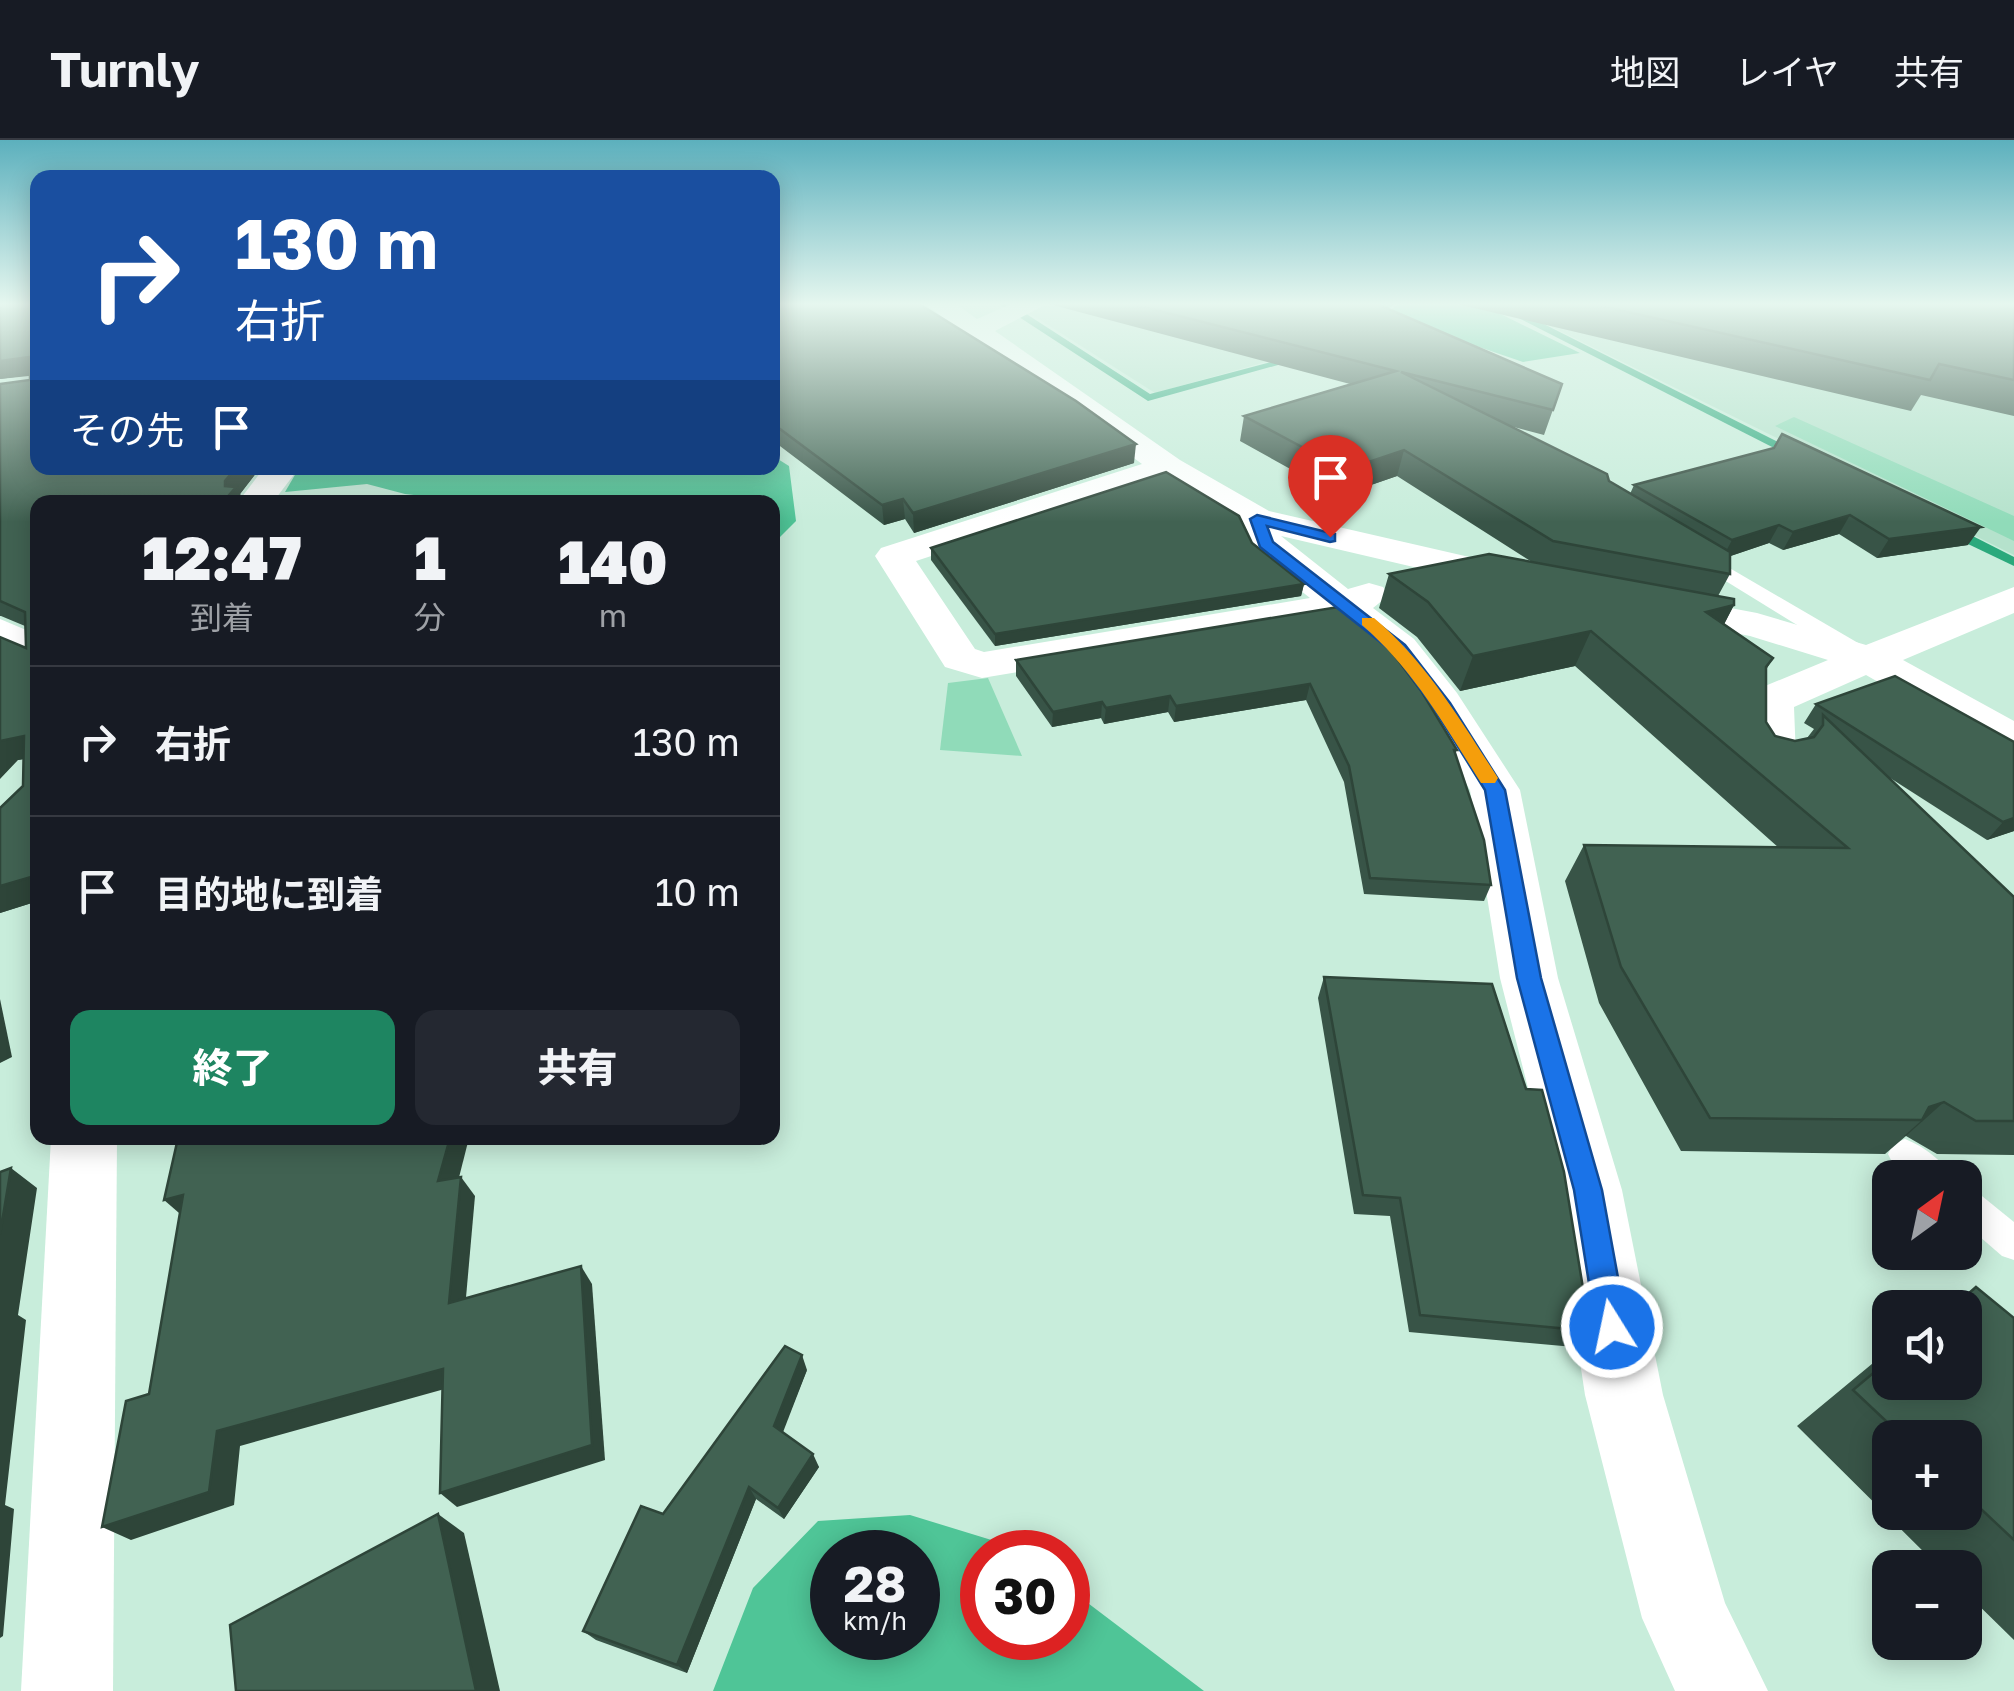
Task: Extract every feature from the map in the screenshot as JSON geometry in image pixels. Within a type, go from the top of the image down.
[{"type":"street","points":[[1040,376],[1168,467],[1257,519],[1439,564],[1552,586]]},
{"type":"street","points":[[1168,467],[894,556],[960,658],[970,664],[1348,604],[1439,564]]},
{"type":"street","points":[[261,495],[276,475]]},
{"type":"street","points":[[1257,519],[1266,544],[1348,604],[1399,648],[1441,703],[1495,790],[1529,978],[1588,1190],[1624,1395],[1686,1618],[1722,1691]]},
{"type":"street","points":[[1772,758],[1771,702],[2014,599]]},
{"type":"street","points":[[1626,600],[1757,626],[1869,658],[2014,740]]},
{"type":"street","points":[[0,631],[30,648]]},
{"type":"street","points":[[68,1691],[84,1145]]},
{"type":"lane","points":[[1672,540],[1869,658]]},
{"type":"lane","points":[[1905,1154],[1912,1160]]},
{"type":"lane","points":[[1982,1217],[2014,1244]]},
{"type":"shaded area","points":[[1129,376],[1214,376],[1155,393]]},
{"type":"shaded area","points":[[1652,376],[2014,376],[2014,555]]},
{"type":"shaded area","points":[[1794,417],[2014,516],[2014,541],[1775,426]]},
{"type":"shaded area","points":[[988,678],[1022,756],[940,750],[948,683]]},
{"type":"green space","points":[[780,460],[789,466],[796,521],[780,537],[780,495],[414,495],[367,484],[285,492],[295,475],[780,475]]},
{"type":"green space","points":[[910,1515],[960,1530],[960,1660],[1090,1660],[1090,1605],[1204,1691],[713,1691],[753,1588],[818,1521]]},
{"type":"building","points":[[780,376],[1036,376],[1136,444],[913,513],[903,499],[882,505],[780,429]]},
{"type":"building","points":[[1378,376],[1410,376],[1607,474],[1609,481],[1730,552],[1730,574],[1553,541],[1404,450],[1345,470],[1244,416]]},
{"type":"building","points":[[1419,376],[1544,376],[1562,384],[1553,410]]},
{"type":"building","points":[[30,380],[30,475],[230,475],[225,486],[236,487],[229,495],[30,495],[30,877],[0,886],[0,808],[23,786],[24,736],[0,741],[0,637],[26,648],[25,612],[0,601],[0,384]]},
{"type":"building","points":[[1782,434],[1981,527],[1889,539],[1850,515],[1793,532],[1779,525],[1732,540],[1634,485],[1774,448]]},
{"type":"building","points":[[1166,472],[1239,516],[1252,543],[1304,584],[995,634],[931,548]]},
{"type":"building","points":[[1489,554],[1734,599],[1734,605],[1706,612],[1773,658],[1766,667],[1766,722],[1775,736],[1795,741],[1814,737],[1823,725],[1823,715],[2014,897],[2014,1121],[1976,1121],[1944,1102],[1929,1107],[1922,1120],[1710,1118],[1621,967],[1584,845],[1848,848],[1591,631],[1473,656],[1428,602],[1389,574]]},
{"type":"building","points":[[1338,607],[1386,644],[1422,692],[1457,750],[1484,840],[1491,885],[1370,878],[1349,766],[1310,684],[1176,706],[1170,696],[1106,708],[1102,702],[1053,712],[1016,660]]},
{"type":"building","points":[[1895,676],[2014,742],[2014,818],[2003,822],[1816,704]]},
{"type":"building","points":[[1324,977],[1492,984],[1526,1089],[1542,1090],[1564,1172],[1590,1331],[1420,1315],[1400,1198],[1363,1195]]},
{"type":"building","points":[[176,1145],[448,1145],[438,1181],[461,1177],[449,1303],[581,1266],[592,1445],[440,1493],[443,1369],[217,1431],[209,1492],[102,1527],[126,1401],[149,1394],[183,1195],[164,1200]]},
{"type":"building","points":[[11,1168],[0,1234],[0,1172]]},
{"type":"building","points":[[1982,1292],[2014,1318],[2014,1540],[1982,1510],[1982,1420],[1885,1420],[1853,1390],[1872,1374],[1872,1400],[1982,1400]]},
{"type":"building","points":[[785,1346],[802,1355],[774,1426],[813,1454],[778,1508],[749,1487],[677,1665],[583,1631],[641,1506],[663,1514]]},
{"type":"building","points":[[438,1514],[476,1691],[236,1691],[230,1625]]},
{"type":"waterway","points":[[1115,376],[1148,398],[1229,376]]},
{"type":"waterway","points":[[1641,376],[1798,455]]},
{"type":"waterway","points":[[1950,530],[2014,562]]},
{"type":"slow traffic","points":[[1368,622],[1399,648],[1441,703],[1488,778]]},
{"type":"route","points":[[1330,537],[1257,519],[1266,544],[1348,604],[1399,648],[1441,703],[1495,790],[1529,978],[1588,1190],[1612,1327]]}]
